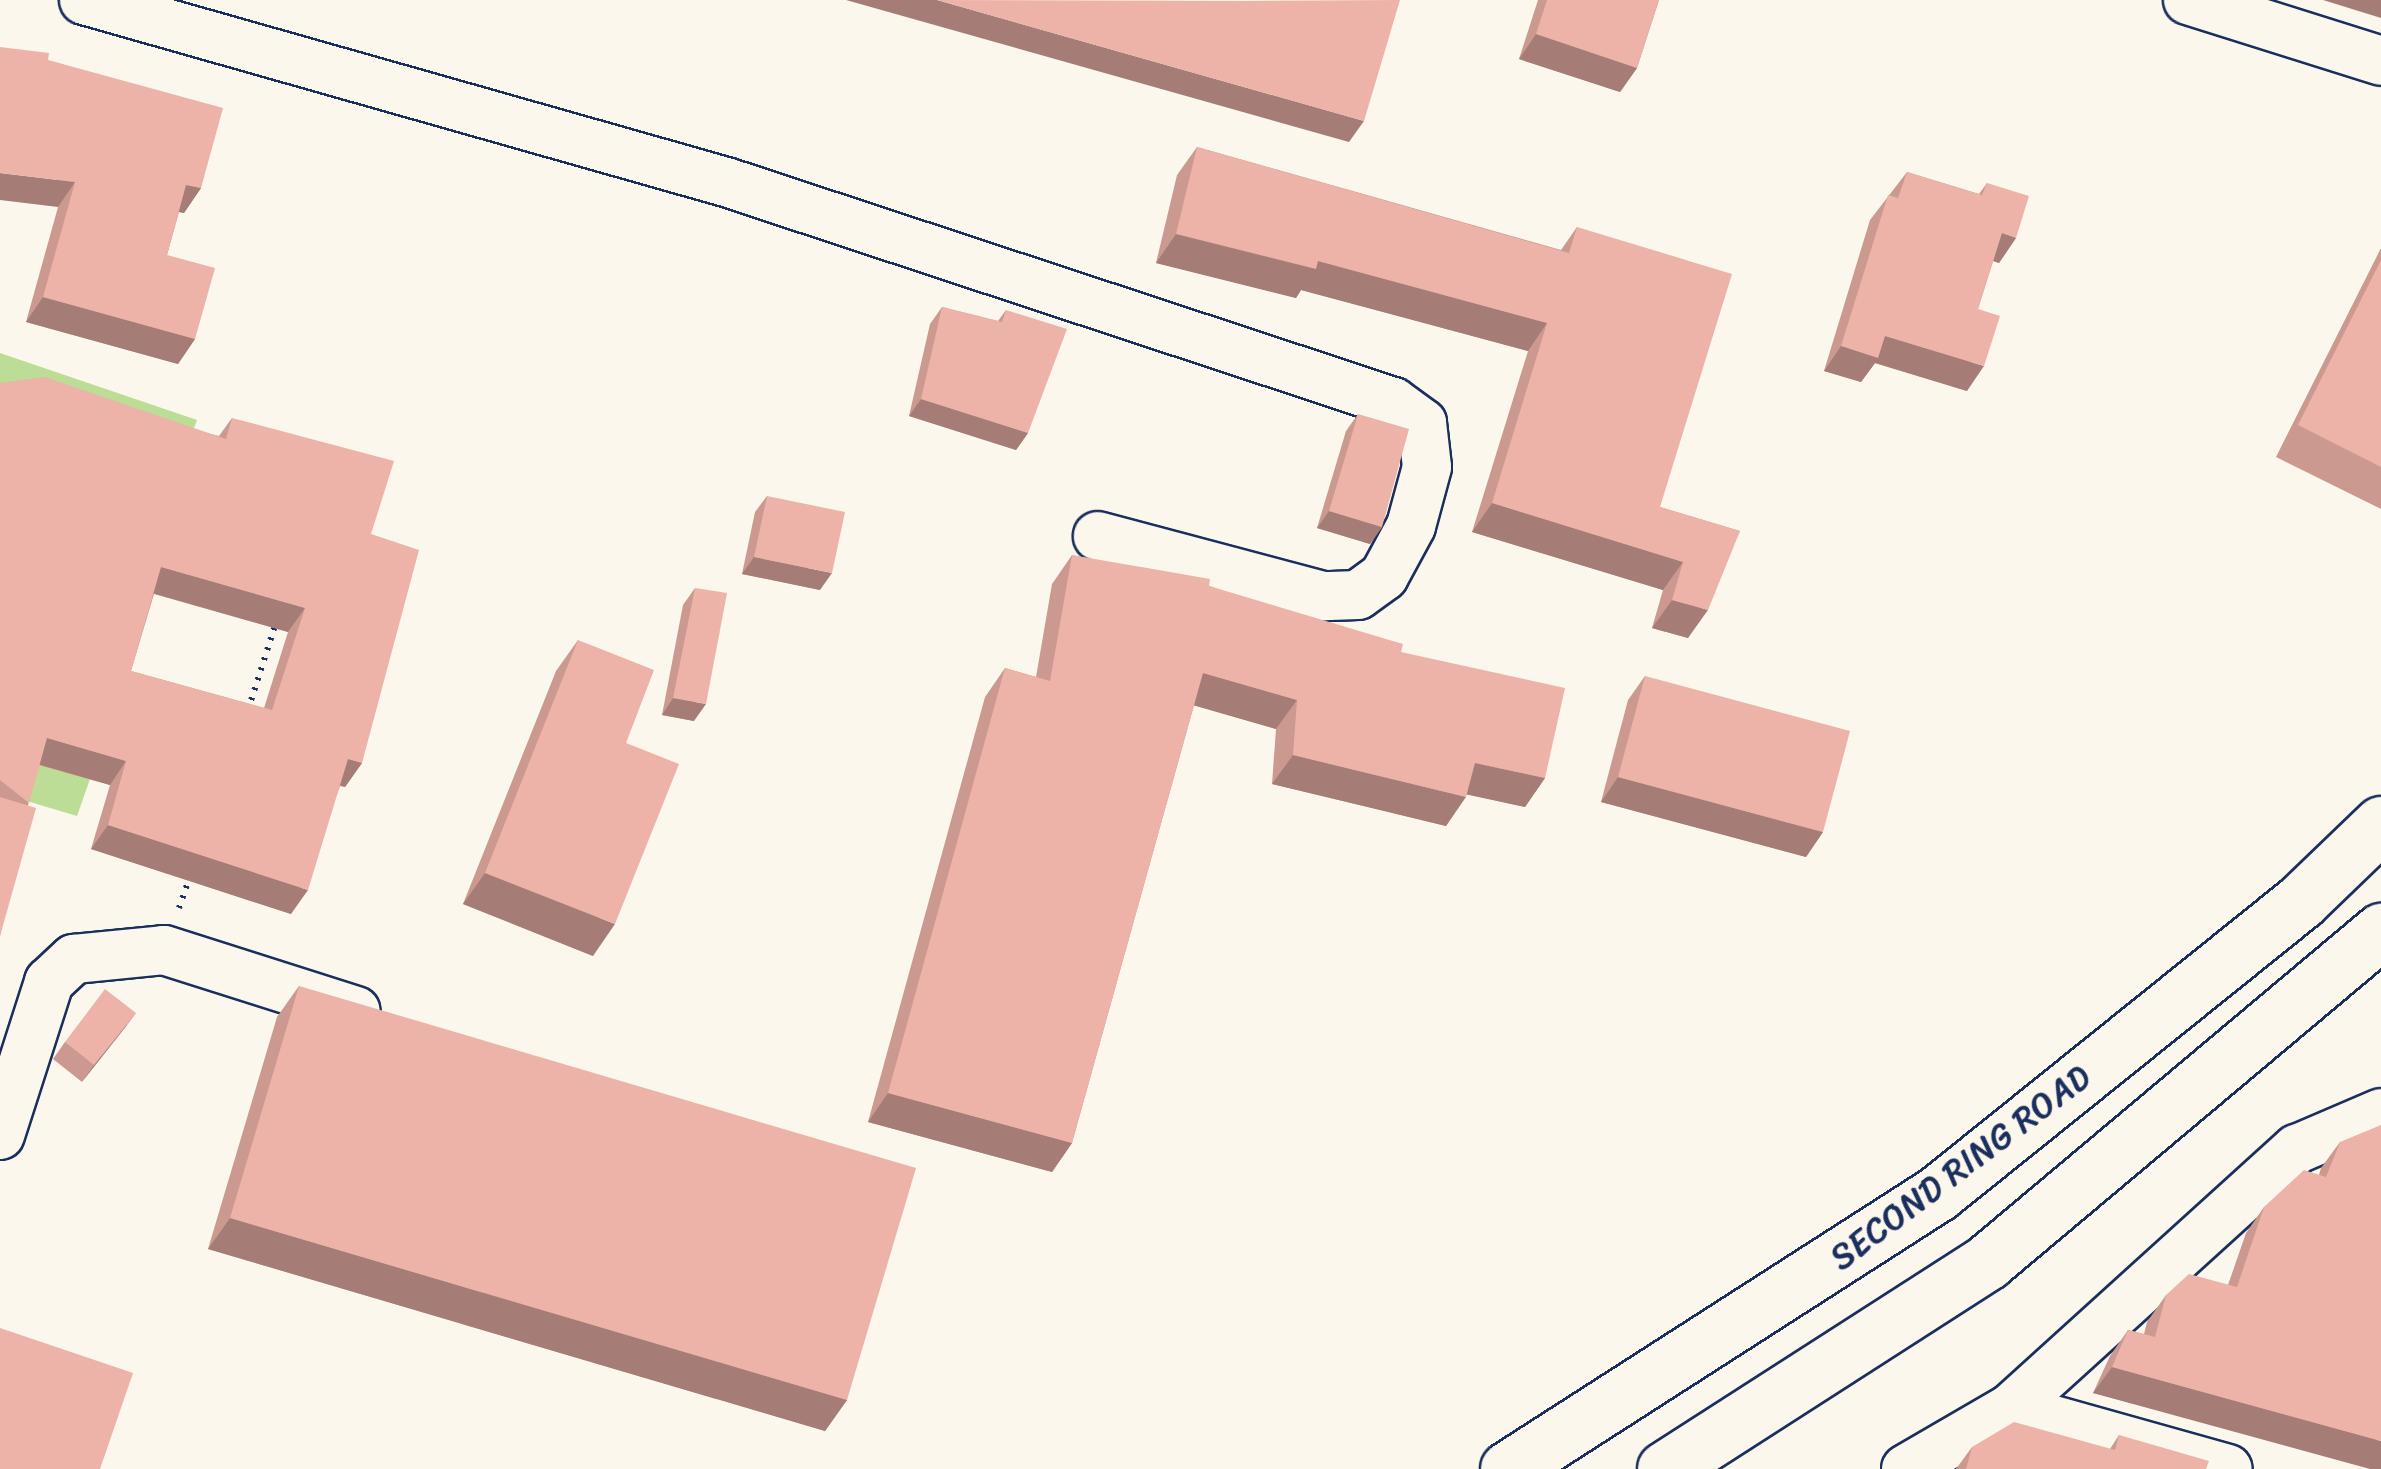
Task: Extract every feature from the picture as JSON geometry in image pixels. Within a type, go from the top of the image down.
[{"type":"highway","name":"SECOND RING ROAD","points":[[1508,1469],[1938,1193],[2301,901],[2381,824]]},
{"type":"highway","points":[[1665,1469],[1987,1262],[2381,932]]},
{"type":"street","points":[[84,0],[726,182],[1393,402],[1422,422],[1427,468],[1412,526],[1384,576],[1358,595],[1323,596],[1098,536]]},
{"type":"street","points":[[2188,0],[2381,61]]},
{"type":"street","points":[[0,1135],[50,982],[74,958],[164,950],[404,1026]]},
{"type":"street","points":[[1906,1469],[2011,1408],[2297,1149],[2381,1112]]},
{"type":"street","points":[[2011,1408],[2228,1469]]},
{"type":"path","points":[[246,719],[281,605]]},
{"type":"path","points":[[164,950],[195,861]]},
{"type":"green space","points":[[0,353],[197,420],[184,455],[0,503]]},
{"type":"green space","points":[[30,762],[90,779],[77,816],[0,793],[0,771]]},
{"type":"building","points":[[937,0],[1246,1],[1400,0],[1364,121]]},
{"type":"building","points":[[1547,0],[1659,0],[1637,68],[1536,34]]},
{"type":"building","points":[[0,47],[49,53],[48,60],[223,108],[201,188],[186,185],[167,255],[215,268],[195,339],[43,297],[75,182],[0,173]]},
{"type":"building","points":[[1197,147],[1569,253],[1577,227],[1732,274],[1660,507],[1740,531],[1708,610],[1672,600],[1683,562],[1492,503],[1547,323],[1318,261],[1316,269],[1176,234]]},
{"type":"building","points":[[1907,172],[1982,195],[1987,183],[2029,196],[2016,238],[2002,233],[1978,309],[2000,316],[1984,366],[1885,336],[1878,358],[1841,346],[1888,195],[1898,198]]},
{"type":"building","points":[[2381,260],[2381,467],[2298,425]]},
{"type":"building","points":[[942,307],[1002,322],[1006,310],[1067,329],[1028,433],[921,399]]},
{"type":"building","points":[[45,377],[226,439],[232,418],[394,461],[371,534],[419,550],[362,763],[348,759],[308,890],[108,825],[126,761],[47,738],[29,803],[0,780],[0,383]],"holes":[[[161,567],[305,608],[272,710],[131,671]]]},
{"type":"building","points":[[1358,414],[1409,429],[1382,527],[1329,511]]},
{"type":"building","points":[[767,496],[845,512],[832,573],[754,557]]},
{"type":"building","points":[[1072,555],[1210,579],[1209,586],[1403,644],[1401,652],[1565,688],[1545,778],[1475,763],[1466,797],[1293,755],[1297,700],[1203,673],[1072,1143],[888,1093],[1005,668],[1050,681]]},
{"type":"building","points":[[695,588],[727,593],[706,704],[673,698]]},
{"type":"building","points":[[578,640],[654,670],[626,743],[679,764],[615,924],[485,873]]},
{"type":"building","points":[[1645,676],[1850,731],[1823,832],[1618,777]]},
{"type":"building","points":[[0,797],[36,808],[0,936]]},
{"type":"building","points":[[299,986],[916,1168],[847,1400],[230,1218]]},
{"type":"building","points":[[105,989],[136,1013],[94,1065],[65,1042]]},
{"type":"building","points":[[2381,1125],[2381,1441],[2112,1367],[2128,1330],[2155,1337],[2166,1295],[2189,1274],[2237,1287],[2264,1207],[2304,1170],[2326,1177],[2340,1142]]},
{"type":"building","points":[[0,1328],[133,1373],[100,1469],[0,1469]]},
{"type":"building","points":[[2014,1422],[2115,1450],[2119,1435],[2209,1461],[2206,1469],[1966,1469],[1972,1447]]}]
